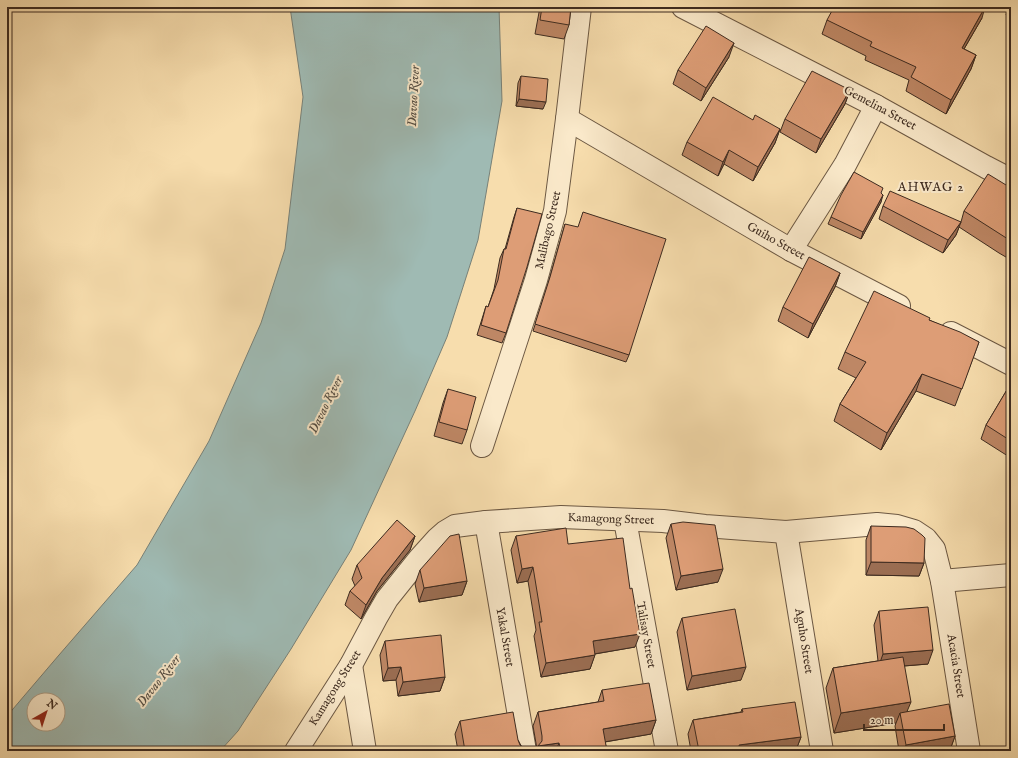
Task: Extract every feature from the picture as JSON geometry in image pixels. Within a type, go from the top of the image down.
[{"type":"street","name":"Malibago Street","points":[[482,446],[536,280],[555,211],[568,120],[580,7]]},
{"type":"street","name":"Gemelina Street","points":[[683,7],[876,106],[1011,180]]},
{"type":"street","points":[[791,250],[845,165],[876,106]]},
{"type":"street","name":"Guiho Street","points":[[568,120],[791,250],[915,314]]},
{"type":"street","points":[[935,325],[1011,364]]},
{"type":"street","name":"Kamagong Street","points":[[296,751],[351,665],[387,599],[437,539],[455,526],[486,522],[561,517],[588,517],[663,521],[705,526],[786,532],[877,524],[897,526],[914,531],[926,539],[934,549],[942,582]]},
{"type":"street","name":"Talisay Street","points":[[625,520],[667,751]]},
{"type":"street","name":"Yakal Street","points":[[486,522],[525,751]]},
{"type":"street","name":"Aguho Street","points":[[786,532],[822,751]]},
{"type":"street","points":[[942,582],[1011,574]]},
{"type":"street","name":"Acacia Street","points":[[942,582],[970,751]]},
{"type":"street","points":[[351,665],[365,751]]},
{"type":"water","name":"Davao River","points":[[290,7],[499,7],[502,101],[478,240],[447,337],[415,411],[351,550],[291,649],[238,731],[220,751],[7,751],[7,716],[26,694],[26,732],[66,732],[66,692],[27,692],[137,565],[209,441],[261,323],[285,249],[303,97]]},
{"type":"building","points":[[542,7],[571,7],[569,25],[540,20]]},
{"type":"building","points":[[834,7],[985,7],[962,48],[976,55],[951,100],[911,77],[916,67],[870,46],[872,42],[827,20]]},
{"type":"building","points":[[706,26],[734,43],[706,88],[678,70]]},
{"type":"building","points":[[812,71],[850,90],[821,139],[785,119]]},
{"type":"building","points":[[521,76],[548,79],[546,102],[519,99]]},
{"type":"building","points":[[713,97],[753,120],[755,115],[780,129],[758,167],[729,150],[723,162],[687,142]]},
{"type":"building","points":[[854,172],[883,188],[881,193],[883,195],[863,232],[831,217]]},
{"type":"building","points":[[988,174],[1011,188],[1011,241],[964,211]]},
{"type":"building","points":[[890,191],[961,222],[948,240],[883,206]]},
{"type":"building","points":[[517,208],[542,214],[506,333],[481,325],[486,306],[488,307],[498,280],[504,249],[506,249]]},
{"type":"building","points":[[583,212],[666,239],[629,355],[535,324],[565,224],[578,227]]},
{"type":"building","points":[[809,257],[840,273],[813,324],[783,307]]},
{"type":"building","points":[[874,291],[930,318],[929,320],[960,332],[979,342],[962,389],[922,374],[887,433],[840,404],[866,362],[845,352]]},
{"type":"building","points":[[1011,383],[1011,441],[986,425]]},
{"type":"building","points":[[448,389],[476,397],[467,430],[439,422]]},
{"type":"building","points":[[397,520],[415,536],[382,578],[366,605],[350,591],[362,578],[357,565]]},
{"type":"building","points":[[683,522],[715,525],[723,569],[681,576],[671,524]]},
{"type":"building","points":[[871,526],[906,527],[914,529],[925,538],[924,563],[871,562]]},
{"type":"building","points":[[566,528],[568,544],[623,538],[630,589],[632,588],[640,634],[593,641],[595,655],[546,663],[539,622],[542,622],[533,567],[522,569],[516,536]]},
{"type":"building","points":[[459,534],[467,581],[424,588],[420,570],[450,536]]},
{"type":"building","points":[[928,607],[933,650],[883,654],[879,611]]},
{"type":"building","points":[[735,609],[746,667],[692,676],[682,618]]},
{"type":"building","points":[[441,635],[445,677],[403,682],[401,667],[388,668],[385,641]]},
{"type":"building","points":[[903,657],[911,702],[841,713],[833,668]]},
{"type":"building","points":[[649,683],[656,720],[603,729],[607,751],[561,751],[559,743],[538,746],[542,741],[542,736],[538,712],[604,701],[602,690]]},
{"type":"building","points":[[795,702],[801,737],[739,745],[740,751],[699,751],[693,720],[743,712],[742,709]]},
{"type":"building","points":[[949,704],[955,736],[906,745],[900,713]]},
{"type":"building","points":[[513,712],[518,740],[520,745],[525,749],[519,751],[465,751],[460,721]]},
{"type":"district","name":"AHWAG 2","points":[[931,187]]}]
